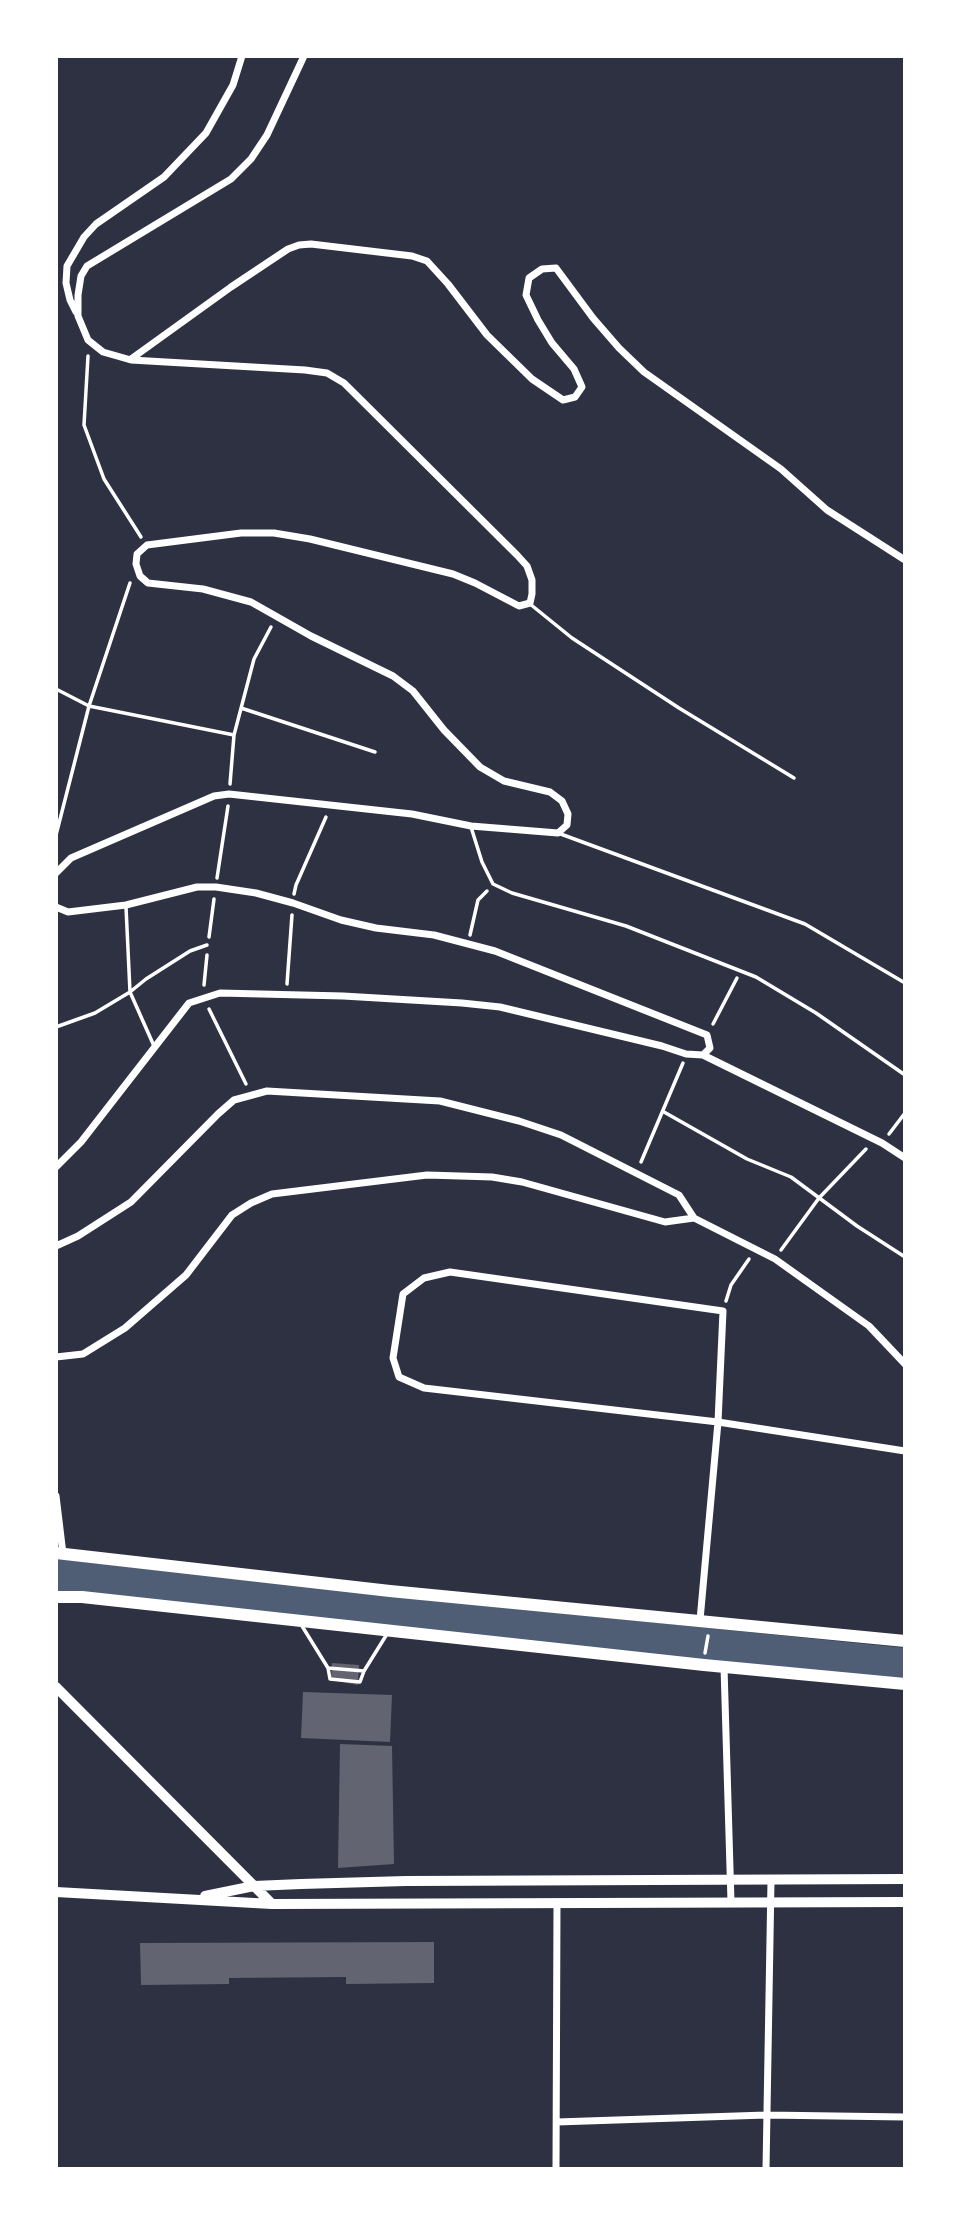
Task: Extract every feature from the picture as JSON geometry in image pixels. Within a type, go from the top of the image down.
[{"type":"highway","points":[[59,1553],[390,1591],[905,1641]]},
{"type":"highway","points":[[56,1597],[82,1597],[724,1667],[905,1684]]},
{"type":"main road","points":[[56,1686],[272,1904]]},
{"type":"main road","points":[[191,1899],[254,1886],[467,1881],[905,1879]]},
{"type":"main road","points":[[467,1881],[467,1903]]},
{"type":"main road","points":[[56,1892],[272,1904],[905,1902]]},
{"type":"street","points":[[56,873],[71,858],[214,796],[229,794],[412,814],[471,826],[558,833],[567,825],[568,814],[562,801],[550,792],[504,781],[480,767],[444,730],[413,691],[393,676],[311,636],[251,602],[204,589],[148,583],[140,576],[136,564],[137,554],[147,545],[241,533],[274,533],[310,539],[453,574],[519,606],[530,603],[533,594],[527,566],[517,555],[344,383],[327,373],[131,360],[103,352],[88,340],[70,300],[66,283],[67,266],[84,236],[96,224],[164,177],[205,133],[233,85],[242,56]]},
{"type":"street","points":[[78,316],[81,276],[87,266],[231,179],[251,159],[267,135],[304,56]]},
{"type":"street","points":[[131,360],[288,249],[311,244],[412,256],[427,261],[487,335],[532,379],[563,400],[575,397],[582,387],[574,369],[552,343],[526,295],[529,278],[542,269],[556,268],[619,348],[644,372],[781,469],[827,510],[905,560]]},
{"type":"street","points":[[56,907],[68,912],[126,905],[197,887],[256,893],[341,920],[376,928],[434,935],[495,951],[707,1035],[710,1048],[703,1055]]},
{"type":"street","points":[[56,1167],[81,1142],[189,1003],[220,993],[287,993],[500,1007],[686,1054],[703,1055],[905,1158]]},
{"type":"street","points":[[56,1245],[78,1236],[131,1202],[234,1100],[267,1091],[440,1101],[519,1121],[561,1135],[679,1195],[694,1218],[775,1259],[869,1326],[905,1364]]},
{"type":"street","points":[[56,1357],[83,1354],[125,1328],[186,1275],[232,1215],[272,1194],[427,1175],[492,1177],[523,1182],[665,1222],[694,1218]]},
{"type":"street","points":[[700,1620],[718,1422],[723,1311],[450,1272],[424,1278],[403,1294],[393,1358],[400,1377],[424,1388],[718,1422],[905,1451]]},
{"type":"street","points":[[56,1496],[59,1553]]},
{"type":"street","points":[[724,1667],[731,1902]]},
{"type":"street","points":[[766,2169],[771,1881]]},
{"type":"street","points":[[556,2169],[558,1903]]},
{"type":"street","points":[[557,2122],[766,2115],[905,2118]]},
{"type":"lane","points":[[530,603],[572,638],[679,708],[794,778]]},
{"type":"lane","points":[[471,826],[482,862],[493,884],[512,893],[626,926],[756,977],[816,1013],[905,1075]]},
{"type":"lane","points":[[558,833],[805,924],[905,984]]},
{"type":"lane","points":[[126,905],[130,992],[154,1046]]},
{"type":"lane","points":[[56,1027],[95,1013],[190,951],[207,945]]},
{"type":"lane","points":[[300,1621],[328,1668],[330,1679],[360,1682],[389,1631]]},
{"type":"lane","points":[[328,1668],[364,1671]]},
{"type":"path","points":[[88,340],[84,425],[104,479],[147,545]]},
{"type":"path","points":[[56,873],[56,835],[89,706],[136,564]]},
{"type":"path","points":[[252,1095],[204,997],[207,945],[229,794],[234,735],[254,659],[277,616]]},
{"type":"path","points":[[56,689],[89,706],[234,735]]},
{"type":"path","points":[[241,708],[375,752]]},
{"type":"path","points":[[287,993],[296,885],[332,804]]},
{"type":"path","points":[[468,944],[478,901],[493,884]]},
{"type":"path","points":[[707,1035],[741,971]]},
{"type":"path","points":[[637,1173],[686,1054]]},
{"type":"path","points":[[664,1112],[747,1158],[791,1177],[877,1240],[905,1256]]},
{"type":"path","points":[[775,1259],[819,1198],[905,1113]]},
{"type":"path","points":[[723,1311],[731,1285],[755,1248]]},
{"type":"path","points":[[706,1652],[708,1634]]},
{"type":"building","points":[[332,1663],[359,1665],[358,1685],[331,1680]]},
{"type":"building","points":[[303,1692],[392,1695],[390,1742],[301,1738]]},
{"type":"building","points":[[340,1744],[392,1746],[394,1864],[338,1868]]},
{"type":"building","points":[[434,1942],[434,1983],[346,1984],[346,1977],[229,1978],[229,1984],[141,1985],[140,1943]]},
{"type":"waterway","points":[[56,1575],[359,1609],[905,1664]]}]
